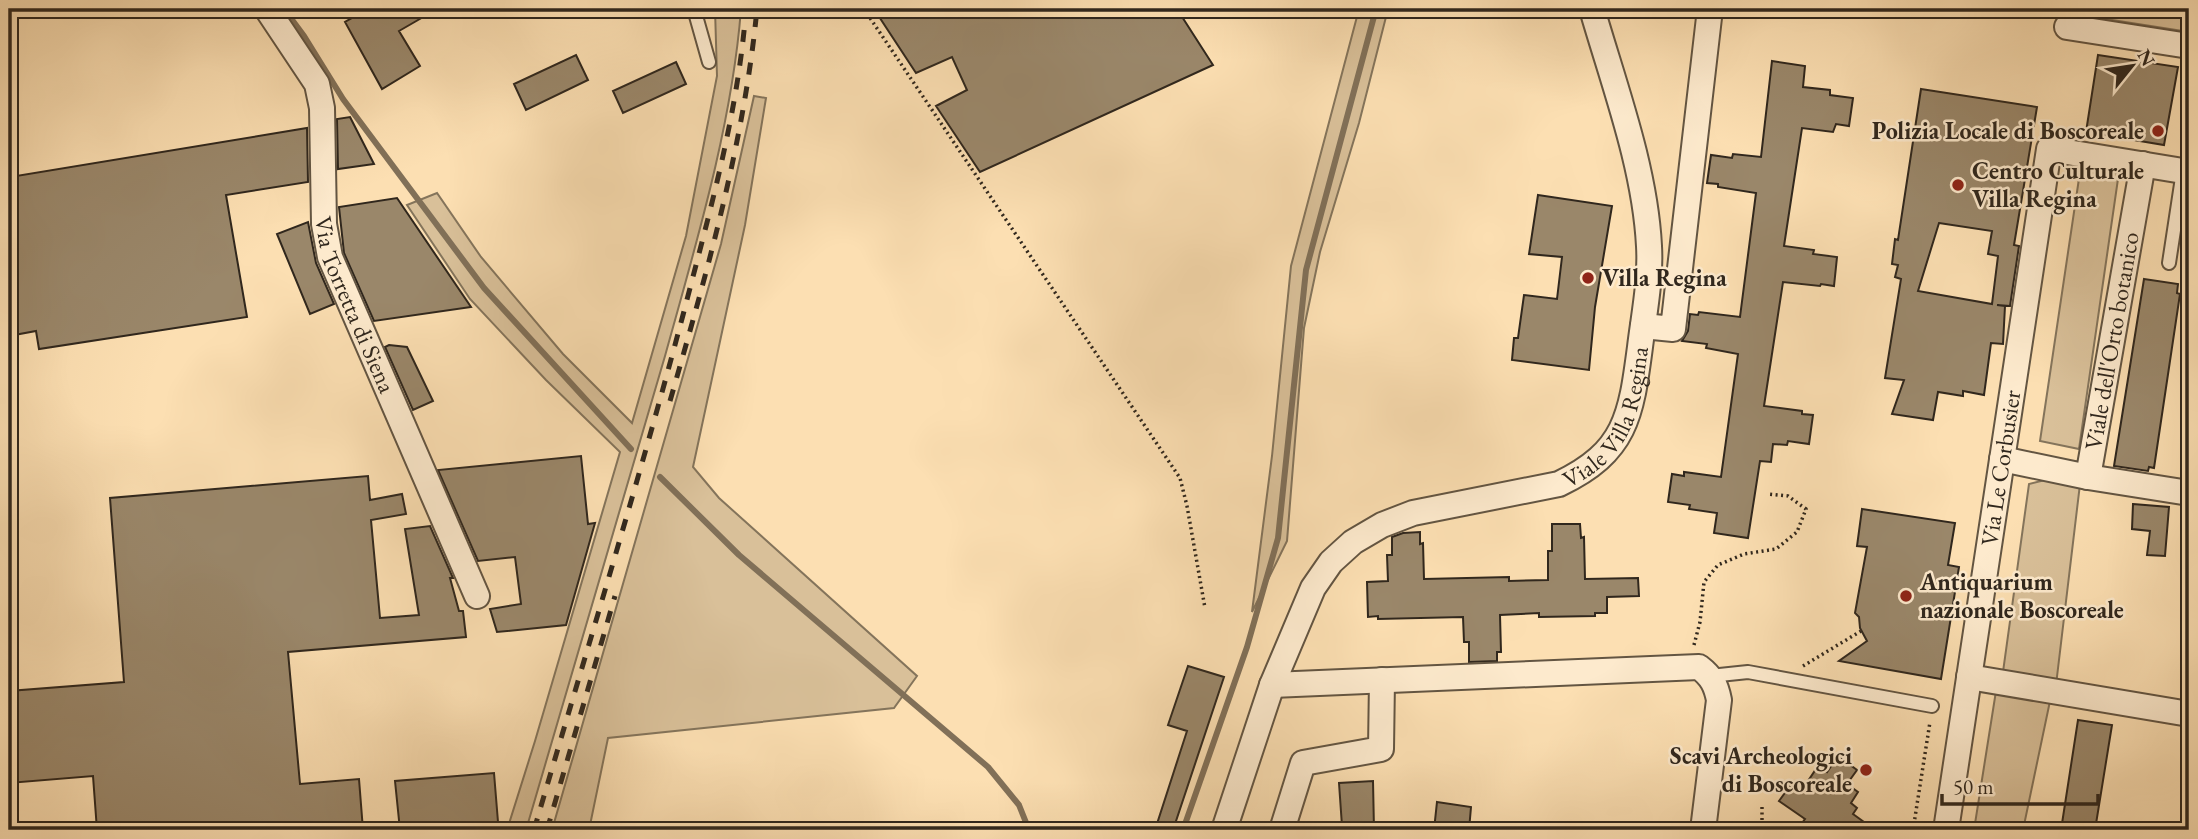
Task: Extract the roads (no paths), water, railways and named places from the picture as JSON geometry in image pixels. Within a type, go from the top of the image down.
[{"type":"street","name":"Via Torretta di Siena","points":[[267,9],[317,85],[322,108],[324,224],[330,257],[477,596]]},
{"type":"street","name":"Viale Villa Regina","points":[[1224,830],[1272,685],[1313,588],[1331,562],[1353,541],[1413,513],[1559,484],[1578,475],[1612,447],[1623,430],[1632,405],[1643,326],[1649,247],[1639,174],[1592,9]]},
{"type":"street","points":[[1643,326],[1673,329],[1710,9]]},
{"type":"street","points":[[2067,27],[2189,46]]},
{"type":"street","name":"Via Le Corbusier","points":[[1946,830],[2049,149],[2143,164]]},
{"type":"street","points":[[2143,164],[2186,172]]},
{"type":"street","name":"Viale dell'Orto botanico","points":[[2088,477],[2143,164]]},
{"type":"street","name":"Viale dell'Orto botanico","points":[[2002,459],[2088,477],[2189,493]]},
{"type":"street","points":[[1272,685],[1699,671],[1717,687],[1719,700],[1703,830]]},
{"type":"street","points":[[1969,677],[2189,714]]},
{"type":"street","points":[[1282,830],[1303,763],[1381,749],[1382,680]]},
{"type":"lane","points":[[694,9],[709,62]]},
{"type":"lane","points":[[2169,263],[2186,172]]},
{"type":"lane","points":[[1699,671],[1748,672],[1932,706]]},
{"type":"waterway","points":[[284,9],[343,99],[484,288],[631,449]]},
{"type":"waterway","points":[[1183,830],[1247,647],[1278,538],[1306,270],[1376,9]]},
{"type":"waterway","points":[[660,477],[739,555],[988,767],[1019,805],[1029,830]]},
{"type":"railway","points":[[534,830],[647,444],[703,239],[729,125],[746,9]]},
{"type":"railway","points":[[670,401],[734,158],[757,9]]},
{"type":"railway","points":[[547,830],[615,596]]},
{"type":"place","name":"Polizia Locale di Boscoreale","points":[[2158,131]]},
{"type":"place","name":"Centro Culturale Villa Regina","points":[[1958,185]]},
{"type":"place","name":"Villa Regina","points":[[1588,278]]},
{"type":"place","name":"Antiquarium nazionale Boscoreale","points":[[1906,596]]},
{"type":"place","name":"Scavi Archeologici di Boscoreale","points":[[1866,770]]}]
